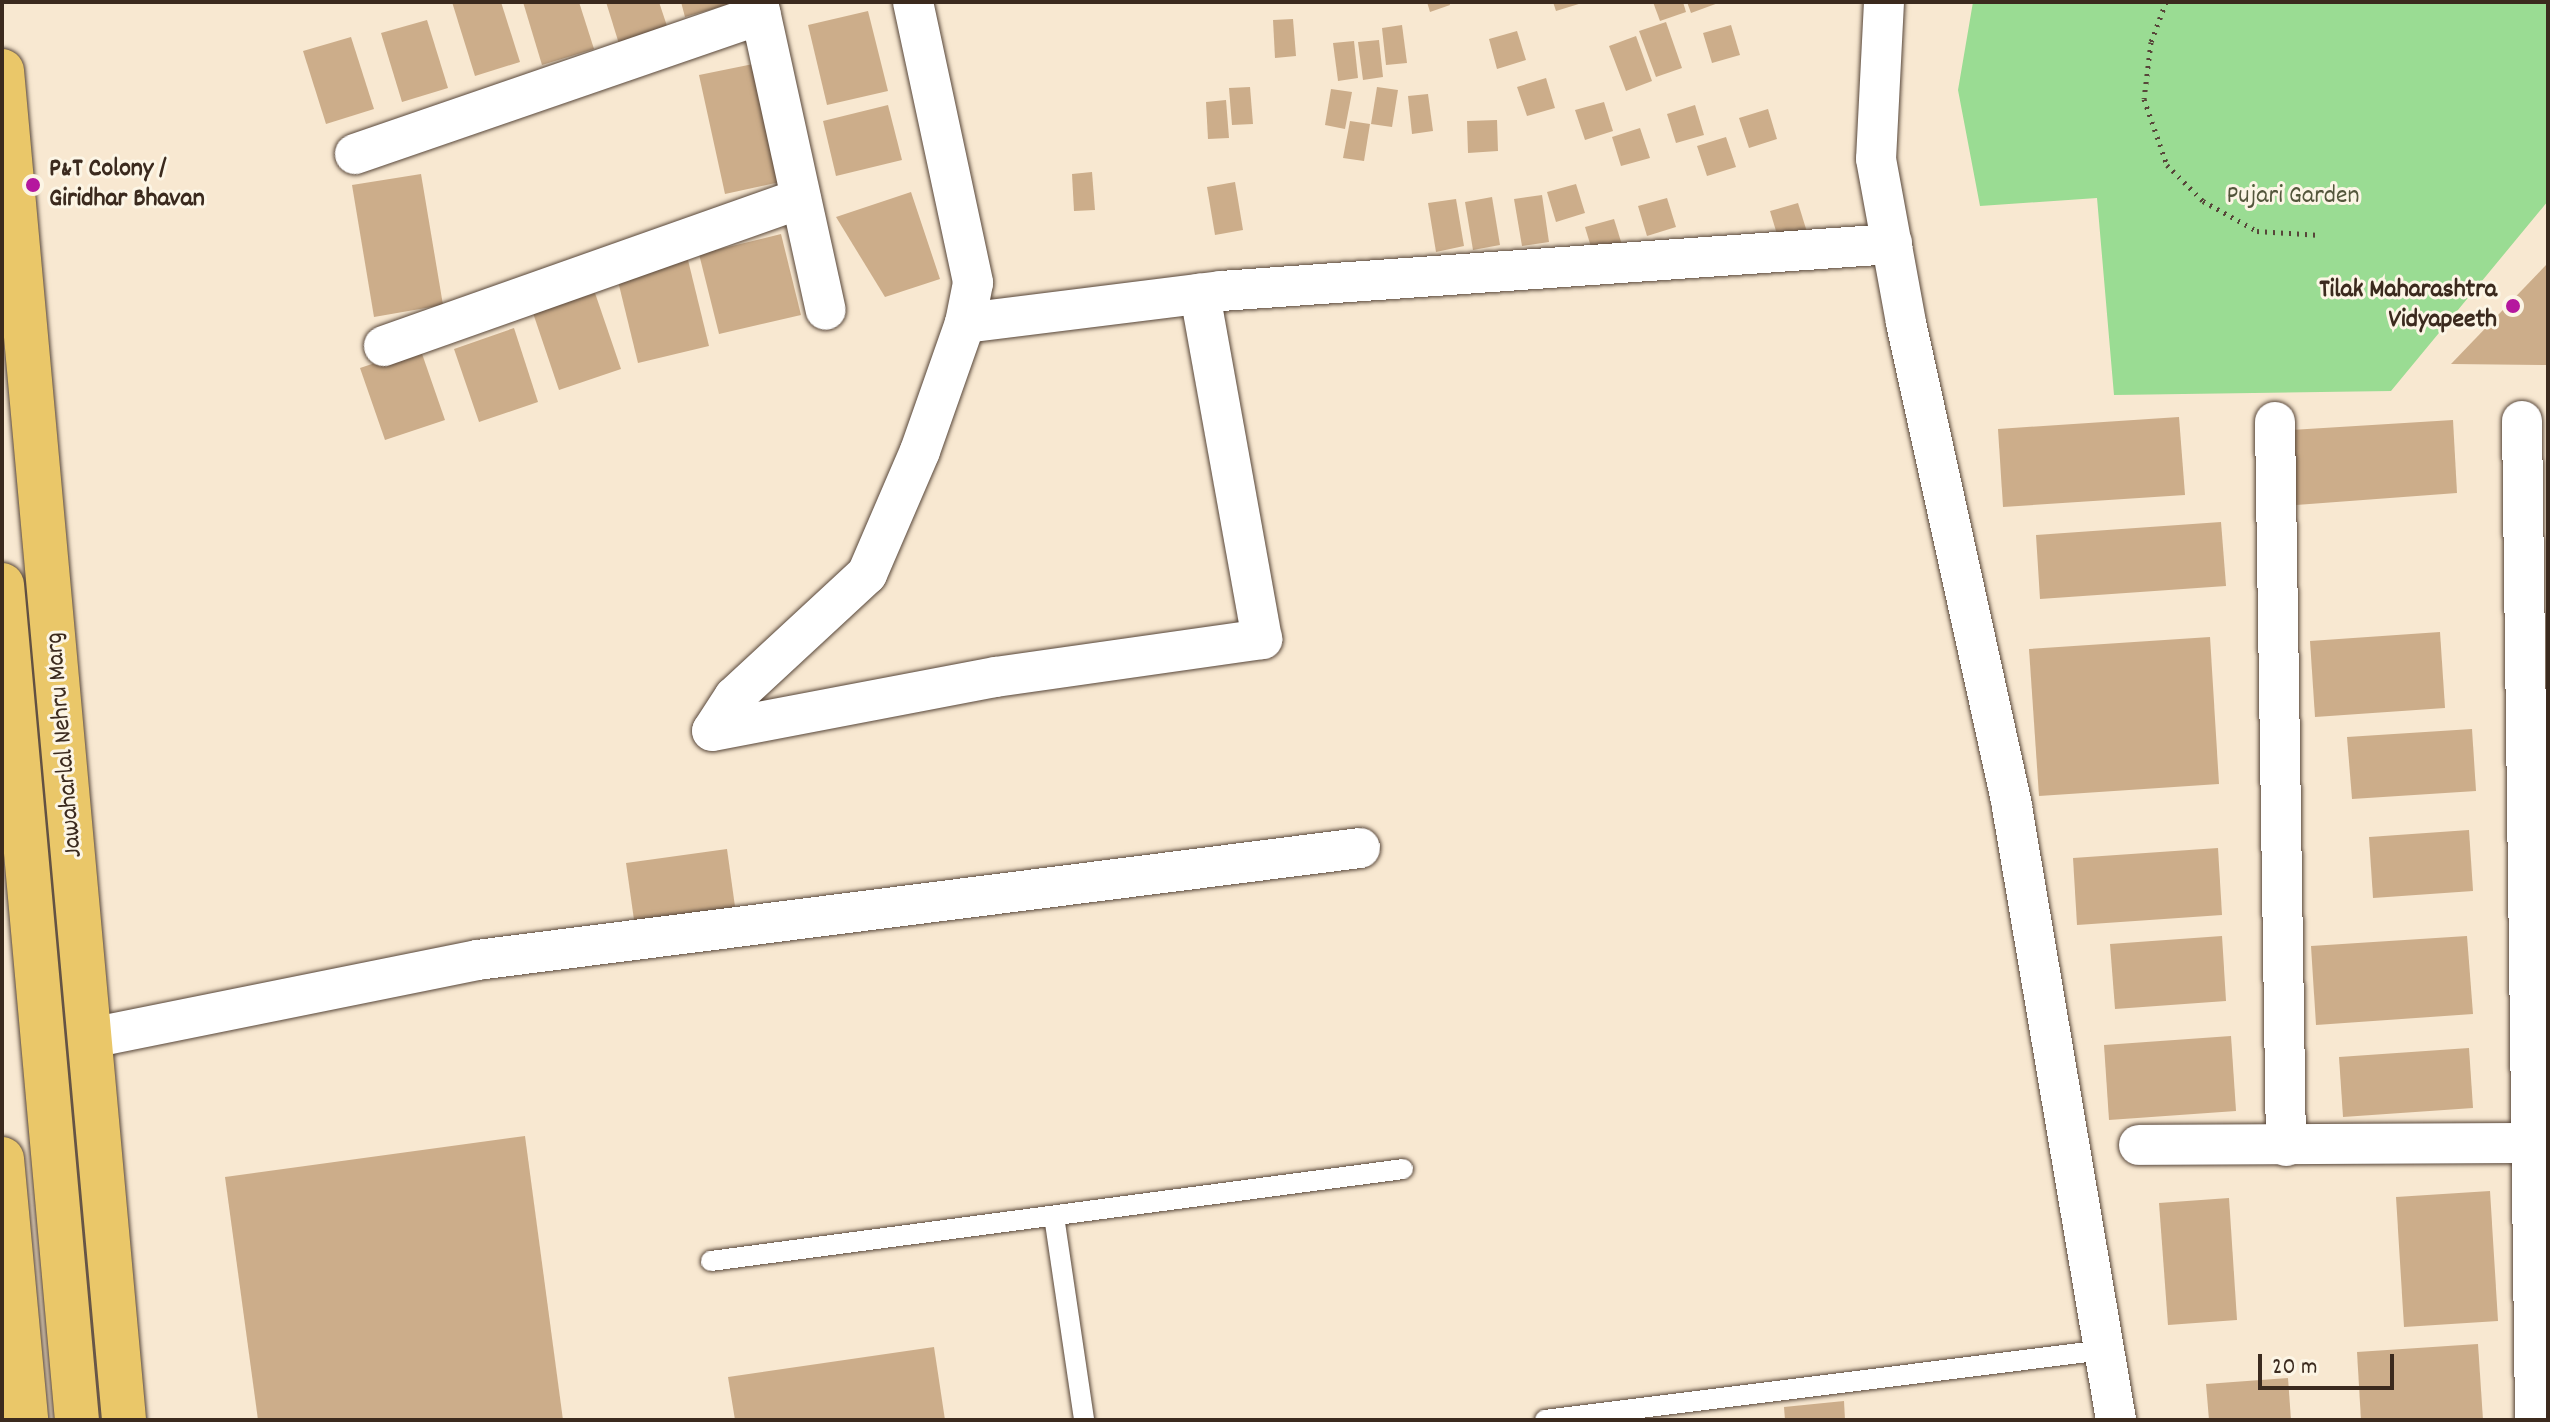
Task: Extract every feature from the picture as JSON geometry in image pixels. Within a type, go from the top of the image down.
[{"type":"main road","name":"Jawaharlal Nehru Marg","points":[[2,71],[124,1420]]},
{"type":"main road","points":[[2,585],[77,1420]]},
{"type":"main road","points":[[2,1159],[26,1420]]},
{"type":"street","points":[[913,2],[973,283],[965,323],[920,451],[867,574],[734,697],[712,731],[996,677],[1262,639],[1200,294]]},
{"type":"street","points":[[1884,2],[1876,159],[2015,822],[2116,1420]]},
{"type":"street","points":[[355,154],[760,8],[826,310]]},
{"type":"street","points":[[384,346],[801,198]]},
{"type":"street","points":[[965,323],[1200,294],[1892,244]]},
{"type":"street","points":[[2522,421],[2540,1143],[2535,1420]]},
{"type":"street","points":[[2275,422],[2286,1146]]},
{"type":"street","points":[[91,1038],[477,960],[1360,848]]},
{"type":"street","points":[[2139,1145],[2540,1143]]},
{"type":"lane","points":[[711,1261],[1403,1169]]},
{"type":"lane","points":[[1054,1216],[1084,1420]]},
{"type":"lane","points":[[1545,1420],[2104,1350]]},
{"type":"path","points":[[2166,2],[2151,42],[2144,99],[2167,165],[2203,201],[2257,231],[2320,235]]},
{"type":"green space","name":"Pujari Garden","points":[[1973,2],[2548,2],[2548,201],[2391,391],[2114,395],[2097,198],[1980,206],[1958,90]]},
{"type":"building","points":[[452,2],[501,2],[520,62],[475,76]]},
{"type":"building","points":[[523,2],[579,2],[594,49],[542,65]]},
{"type":"building","points":[[606,2],[659,2],[669,32],[620,47]]},
{"type":"building","points":[[681,2],[733,2],[733,3],[685,17]]},
{"type":"building","points":[[1427,2],[1449,2],[1450,5],[1430,12]]},
{"type":"building","points":[[1553,2],[1582,2],[1582,3],[1556,11]]},
{"type":"building","points":[[1653,2],[1683,2],[1686,12],[1660,21]]},
{"type":"building","points":[[1687,2],[1721,2],[1691,13]]},
{"type":"building","points":[[868,11],[888,91],[827,105],[808,25]]},
{"type":"building","points":[[1293,19],[1296,56],[1275,58],[1273,20]]},
{"type":"building","points":[[427,20],[448,88],[402,102],[381,33]]},
{"type":"building","points":[[1666,22],[1682,68],[1656,77],[1639,31]]},
{"type":"building","points":[[1402,25],[1407,63],[1386,65],[1382,28]]},
{"type":"building","points":[[1731,25],[1740,55],[1712,63],[1703,33]]},
{"type":"building","points":[[1517,31],[1526,60],[1497,69],[1489,39]]},
{"type":"building","points":[[1636,36],[1652,81],[1626,91],[1609,46]]},
{"type":"building","points":[[351,37],[374,109],[326,124],[303,51]]},
{"type":"building","points":[[1379,40],[1383,77],[1363,80],[1358,42]]},
{"type":"building","points":[[1354,41],[1358,78],[1338,81],[1333,43]]},
{"type":"building","points":[[763,62],[789,180],[725,194],[699,75]]},
{"type":"building","points":[[1546,78],[1555,108],[1527,116],[1517,87]]},
{"type":"building","points":[[1250,87],[1253,124],[1232,125],[1229,88]]},
{"type":"building","points":[[1377,87],[1398,90],[1392,127],[1371,124]]},
{"type":"building","points":[[1331,89],[1352,92],[1345,129],[1325,125]]},
{"type":"building","points":[[1428,94],[1433,131],[1412,134],[1408,96]]},
{"type":"building","points":[[1226,100],[1229,138],[1208,139],[1206,102]]},
{"type":"building","points":[[1604,102],[1613,131],[1585,140],[1575,110]]},
{"type":"building","points":[[888,105],[902,160],[836,176],[823,121]]},
{"type":"building","points":[[1695,105],[1704,135],[1676,143],[1667,114]]},
{"type":"building","points":[[1768,109],[1777,139],[1749,148],[1739,118]]},
{"type":"building","points":[[1497,120],[1498,151],[1468,153],[1467,121]]},
{"type":"building","points":[[1350,121],[1370,124],[1364,161],[1343,158]]},
{"type":"building","points":[[1640,128],[1650,158],[1621,166],[1612,137]]},
{"type":"building","points":[[1726,137],[1736,167],[1707,176],[1697,146]]},
{"type":"building","points":[[1092,172],[1095,210],[1074,211],[1072,174]]},
{"type":"building","points":[[421,174],[443,305],[374,317],[352,185]]},
{"type":"building","points":[[1235,182],[1243,230],[1215,235],[1207,187]]},
{"type":"building","points":[[1576,184],[1585,213],[1556,222],[1547,192]]},
{"type":"building","points":[[911,192],[940,279],[885,297],[836,217]]},
{"type":"building","points":[[1542,195],[1549,242],[1522,246],[1514,199]]},
{"type":"building","points":[[1492,197],[1500,245],[1473,250],[1465,202]]},
{"type":"building","points":[[1667,198],[1676,227],[1647,236],[1638,206]]},
{"type":"building","points":[[1456,199],[1464,246],[1436,252],[1428,203]]},
{"type":"building","points":[[1798,203],[1807,232],[1779,241],[1770,211]]},
{"type":"building","points":[[1614,219],[1623,248],[1594,257],[1585,227]]},
{"type":"building","points":[[781,234],[801,315],[719,334],[699,254]]},
{"type":"building","points":[[688,260],[709,346],[638,363],[617,277]]},
{"type":"building","points":[[2548,263],[2548,365],[2451,364]]},
{"type":"building","points":[[595,293],[621,369],[559,390],[533,313]]},
{"type":"building","points":[[514,328],[538,402],[479,422],[454,349]]},
{"type":"building","points":[[420,348],[445,420],[385,440],[360,368]]},
{"type":"building","points":[[2179,417],[2185,495],[2003,507],[1998,429]]},
{"type":"building","points":[[2453,420],[2457,493],[2296,505],[2291,430]]},
{"type":"building","points":[[2221,522],[2226,586],[2040,599],[2036,535]]},
{"type":"building","points":[[2440,632],[2445,708],[2315,717],[2310,641]]},
{"type":"building","points":[[2210,637],[2219,784],[2039,796],[2029,649]]},
{"type":"building","points":[[2472,729],[2476,791],[2352,799],[2347,737]]},
{"type":"building","points":[[2469,830],[2473,891],[2373,898],[2369,837]]},
{"type":"building","points":[[2218,848],[2222,915],[2077,925],[2073,858]]},
{"type":"building","points":[[727,849],[737,921],[636,934],[626,863]]},
{"type":"building","points":[[2222,936],[2226,1001],[2115,1009],[2110,944]]},
{"type":"building","points":[[2467,936],[2473,1014],[2316,1025],[2311,946]]},
{"type":"building","points":[[2231,1036],[2236,1111],[2109,1120],[2104,1045]]},
{"type":"building","points":[[2469,1048],[2473,1108],[2343,1117],[2339,1057]]},
{"type":"building","points":[[525,1136],[563,1420],[258,1420],[225,1177]]},
{"type":"building","points":[[2490,1191],[2498,1321],[2404,1327],[2396,1197]]},
{"type":"building","points":[[2229,1198],[2237,1320],[2168,1325],[2159,1203]]},
{"type":"building","points":[[2478,1344],[2483,1420],[2361,1420],[2357,1352]]},
{"type":"building","points":[[934,1347],[945,1420],[735,1420],[728,1377]]},
{"type":"building","points":[[2288,1378],[2291,1420],[2209,1420],[2206,1384]]},
{"type":"building","points":[[1844,1401],[1845,1420],[1785,1420],[1784,1407]]},
{"type":"place","name":"P&T Colony / Giridhar Bhavan","points":[[33,185]]},
{"type":"place","name":"Tilak Maharashtra Vidyapeeth","points":[[2513,306]]}]
